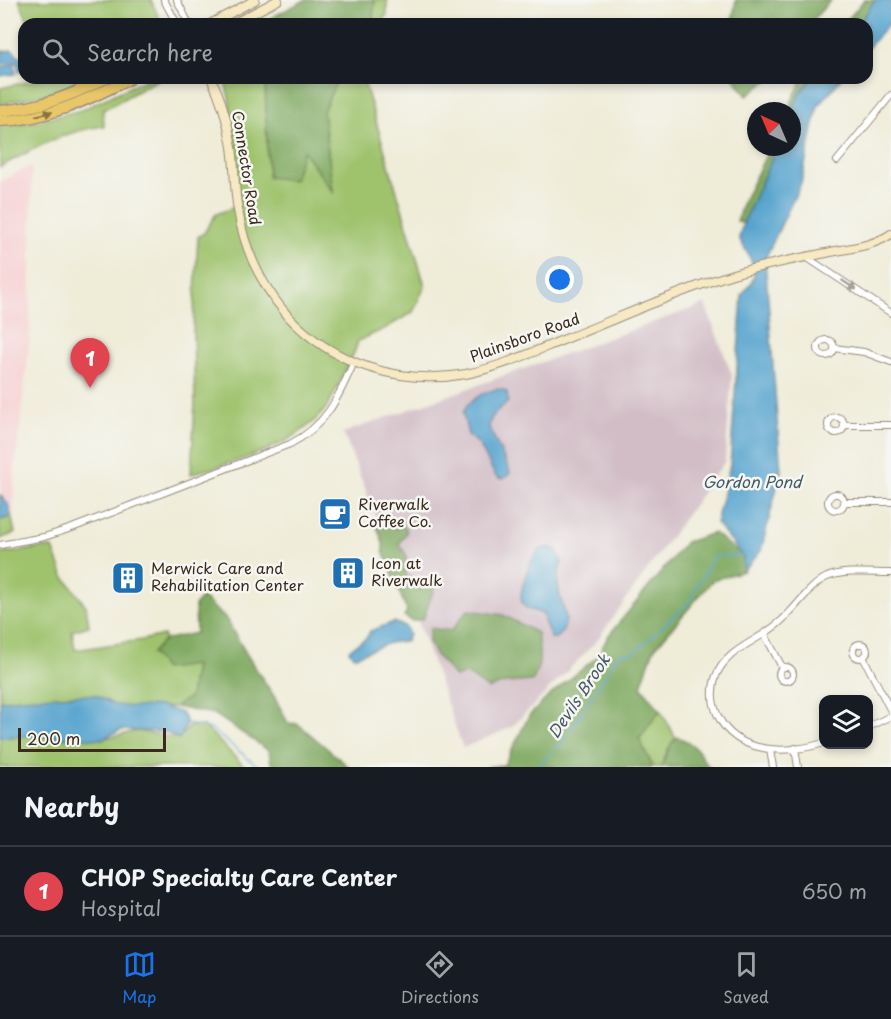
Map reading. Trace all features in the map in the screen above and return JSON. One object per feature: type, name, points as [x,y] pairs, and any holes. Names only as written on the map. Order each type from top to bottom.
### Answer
[{"type":"highway","points":[[0,111],[32,107],[59,100],[94,84]]},
{"type":"highway","points":[[0,121],[36,116],[71,107],[119,84]]},
{"type":"street","points":[[164,0],[174,18]]},
{"type":"street","points":[[177,0],[186,18]]},
{"type":"street","points":[[221,18],[255,0]]},
{"type":"street","points":[[244,18],[278,0]]},
{"type":"street","name":"Connector Road","points":[[214,84],[223,106],[232,147],[238,211],[243,235],[252,259],[273,296],[287,315],[331,351],[354,362]]},
{"type":"street","points":[[837,161],[891,95]]},
{"type":"street","name":"Plainsboro Road","points":[[354,362],[386,372],[414,376],[446,376],[475,372],[697,287],[751,270],[873,243],[891,234]]},
{"type":"street","points":[[806,257],[891,314]]},
{"type":"street","points":[[834,348],[867,352],[891,362]]},
{"type":"street","points":[[0,544],[44,537],[72,528],[290,444],[310,431],[328,413],[342,390],[354,362]]},
{"type":"street","points":[[844,426],[891,425]]},
{"type":"street","points":[[844,502],[891,502]]},
{"type":"street","points":[[819,744],[770,750],[741,742],[732,735],[719,718],[715,708],[713,686],[716,676],[725,660],[737,650],[765,634],[825,579],[843,573],[891,573]]},
{"type":"street","points":[[765,634],[782,667]]},
{"type":"street","points":[[863,657],[891,711]]},
{"type":"street","points":[[873,725],[891,716]]},
{"type":"street","points":[[795,748],[798,767]]},
{"type":"street","points":[[770,750],[773,767]]},
{"type":"shaded area","points":[[32,165],[30,337],[14,476],[13,533],[0,535],[0,182]]},
{"type":"shaded area","points":[[705,304],[732,375],[725,461],[595,643],[512,727],[463,748],[417,619],[343,433]]},
{"type":"green space","points":[[19,0],[151,0],[159,18],[26,18]]},
{"type":"green space","points":[[305,0],[375,0],[373,18],[271,18]]},
{"type":"green space","points":[[375,0],[387,0],[387,14],[385,18],[373,18]]},
{"type":"green space","points":[[736,0],[831,0],[814,18],[733,17]]},
{"type":"green space","points":[[864,0],[875,0],[863,18],[849,18]]},
{"type":"green space","points":[[18,84],[78,84],[65,90],[0,104],[0,88]]},
{"type":"green space","points":[[136,84],[150,84],[103,110],[104,126],[63,136],[0,167],[0,127],[34,122],[81,110]]},
{"type":"green space","points":[[226,84],[265,84],[268,176],[303,150],[333,190],[323,111],[335,84],[365,84],[425,286],[413,312],[358,341],[332,399],[310,425],[262,452],[191,474],[195,403],[193,331],[198,237],[204,233],[216,214],[238,206],[229,98]]},
{"type":"green space","points":[[265,84],[335,84],[323,111],[333,192],[303,151],[294,180],[268,177]]},
{"type":"green space","points":[[738,84],[763,84],[747,96]]},
{"type":"green space","points":[[800,84],[808,84],[796,102],[791,102]]},
{"type":"green space","points":[[766,156],[773,156],[743,224],[737,221],[742,204]]},
{"type":"green space","points":[[385,514],[392,518],[396,529],[401,525],[407,531],[399,544],[407,556],[403,568],[407,570],[405,575],[411,578],[409,582],[420,590],[431,575],[437,581],[423,619],[412,621],[404,616],[407,611],[383,551],[383,543],[376,524]]},
{"type":"green space","points":[[11,515],[15,533],[0,539],[0,520]]},
{"type":"green space","points":[[714,533],[743,556],[743,571],[713,580],[654,649],[641,686],[660,710],[639,739],[652,765],[649,767],[487,767],[504,765],[529,716],[549,696],[597,657],[609,635],[686,542]]},
{"type":"green space","points":[[53,548],[63,575],[86,606],[89,626],[72,631],[75,650],[164,635],[164,640],[152,653],[195,664],[190,697],[175,707],[115,705],[95,695],[0,701],[0,554]]},
{"type":"green space","points":[[202,597],[226,619],[288,723],[298,724],[349,767],[277,767],[271,763],[269,751],[214,714],[175,707],[190,697],[195,665],[164,669],[152,653],[164,640],[196,633],[195,605]]},
{"type":"green space","points":[[468,610],[503,615],[537,633],[539,663],[532,681],[505,683],[488,689],[467,674],[455,677],[435,654],[429,642],[430,628],[451,631]]},
{"type":"green space","points":[[660,710],[676,738],[668,749],[661,767],[649,767],[652,765],[639,739]]},
{"type":"green space","points":[[189,726],[204,726],[245,767],[0,767],[0,737],[102,739],[138,731],[179,739]]},
{"type":"green space","points":[[678,737],[695,747],[710,767],[661,767],[672,742]]},
{"type":"water","points":[[875,0],[891,0],[891,21],[873,42],[873,18],[863,18]]},
{"type":"water","points":[[14,51],[18,56],[18,65],[14,62],[0,64],[0,52]]},
{"type":"water","points":[[14,64],[16,74],[0,76],[0,67]]},
{"type":"water","name":"Gordon Pond","points":[[808,84],[837,84],[818,106],[801,183],[765,259],[781,471],[761,551],[743,571],[743,556],[716,523],[730,465],[742,296],[754,274],[750,258],[739,238],[773,156],[801,156],[801,102],[796,102]]},
{"type":"water","points":[[496,389],[507,392],[508,402],[493,416],[489,427],[509,469],[510,473],[504,479],[495,475],[479,444],[468,435],[463,413],[467,405],[480,395]]},
{"type":"water","points":[[0,495],[8,504],[11,515],[0,520]]},
{"type":"water","points":[[549,547],[557,551],[562,562],[558,583],[566,622],[562,633],[557,638],[551,638],[544,616],[524,606],[521,594],[532,560],[540,550]]},
{"type":"water","points":[[394,622],[406,627],[409,635],[406,641],[389,643],[356,656],[349,651],[364,640],[370,631]]},
{"type":"water","points":[[95,695],[115,705],[161,706],[182,713],[187,723],[179,739],[165,732],[121,730],[102,739],[0,737],[0,701]]},
{"type":"waterway","name":"Devils Brook","points":[[537,767],[564,741],[619,654],[635,652],[688,603],[714,556],[743,556]]},
{"type":"waterway","points":[[187,723],[211,729],[259,767]]},
{"type":"place","name":"CHOP Specialty Care Center","points":[[90,388]]},
{"type":"place","name":"Riverwalk Coffee Co.","points":[[335,514]]},
{"type":"place","name":"Icon at Riverwalk","points":[[348,573]]},
{"type":"place","name":"Merwick Care and Rehabilitation Center","points":[[128,578]]}]
